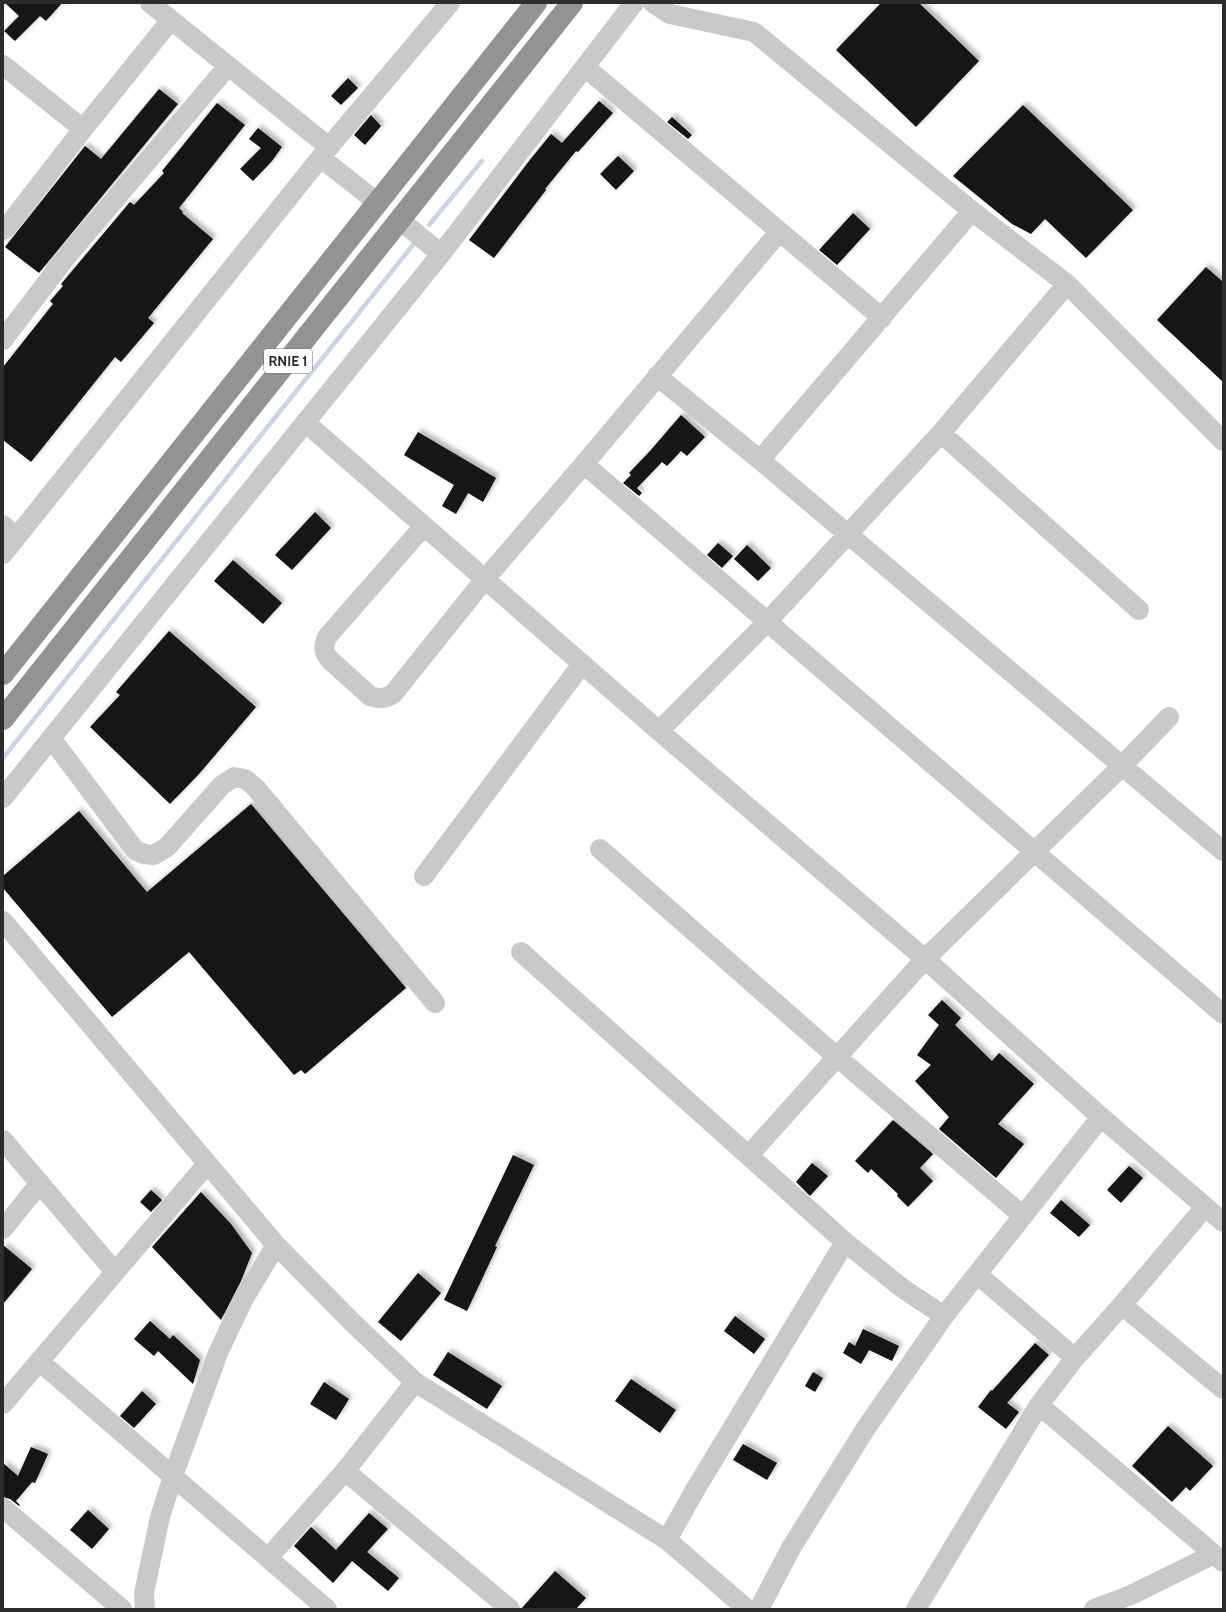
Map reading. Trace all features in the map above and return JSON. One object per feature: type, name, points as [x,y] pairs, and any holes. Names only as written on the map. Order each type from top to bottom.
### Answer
[{"type":"highway","name":"RNIE 1","points":[[3,674],[536,3]]},
{"type":"highway","name":"RNIE 1","points":[[3,720],[572,3]]},
{"type":"street","points":[[150,3],[228,66],[325,152],[378,203]]},
{"type":"street","points":[[3,554],[10,531],[450,3]]},
{"type":"street","points":[[3,798],[441,254],[634,3]]},
{"type":"street","points":[[652,3],[670,14],[754,32],[972,211],[1067,284],[1223,441]]},
{"type":"street","points":[[3,230],[7,227],[83,129],[171,20]]},
{"type":"street","points":[[3,65],[83,129]]},
{"type":"street","points":[[3,340],[67,256],[228,66]]},
{"type":"street","points":[[585,68],[882,318]]},
{"type":"street","points":[[760,460],[972,211]]},
{"type":"street","points":[[400,220],[441,254]]},
{"type":"street","points":[[424,526],[326,637],[323,646],[325,654],[330,660],[370,696],[378,699],[386,698],[393,694],[485,579],[779,232]]},
{"type":"street","points":[[659,731],[767,622],[941,432],[1067,284]]},
{"type":"street","points":[[657,376],[760,460],[1223,851]]},
{"type":"street","points":[[306,422],[659,731],[925,959],[1101,1117],[1223,1222]]},
{"type":"street","points":[[941,432],[1139,610]]},
{"type":"street","points":[[584,464],[1223,1014]]},
{"type":"street","points":[[424,876],[582,664]]},
{"type":"street","points":[[749,1155],[925,959],[1122,766],[1169,716]]},
{"type":"street","points":[[51,738],[135,850],[144,854],[154,855],[167,847],[222,785],[234,777],[245,779],[255,787],[436,1003]]},
{"type":"street","points":[[600,849],[837,1057],[1024,1216]]},
{"type":"street","points":[[3,921],[276,1245],[353,1323],[415,1382],[667,1540],[747,1609]]},
{"type":"street","points":[[522,952],[845,1242],[902,1288],[944,1316]]},
{"type":"street","points":[[759,1609],[791,1548],[866,1428],[944,1316],[1101,1117]]},
{"type":"street","points":[[3,1140],[115,1272]]},
{"type":"street","points":[[3,1404],[207,1164]]},
{"type":"street","points":[[3,1229],[40,1183]]},
{"type":"street","points":[[916,1609],[1039,1405],[1075,1358],[1205,1208]]},
{"type":"street","points":[[667,1540],[699,1484],[845,1242]]},
{"type":"street","points":[[145,1609],[144,1593],[160,1517],[173,1476],[218,1353],[243,1300],[276,1245]]},
{"type":"street","points":[[977,1274],[1075,1358]]},
{"type":"street","points":[[1122,1305],[1223,1389]]},
{"type":"street","points":[[39,1361],[327,1609]]},
{"type":"street","points":[[268,1558],[345,1471],[415,1382]]},
{"type":"street","points":[[1039,1405],[1218,1558],[1094,1609]]},
{"type":"street","points":[[345,1471],[510,1609]]},
{"type":"street","points":[[3,1508],[122,1609]]},
{"type":"building","points":[[5,3],[62,3],[46,21],[40,16],[15,41],[4,31],[19,16]]},
{"type":"building","points":[[881,3],[919,3],[979,61],[916,127],[836,50]]},
{"type":"building","points":[[348,78],[358,88],[341,105],[331,96]]},
{"type":"building","points":[[159,89],[178,104],[39,273],[5,247],[85,146],[101,159]]},
{"type":"building","points":[[599,101],[613,113],[578,152],[576,151],[545,189],[546,190],[494,258],[469,240],[551,134],[562,143]]},
{"type":"building","points":[[217,103],[245,125],[179,208],[183,212],[182,213],[213,239],[148,318],[154,323],[121,362],[115,357],[31,462],[3,440],[3,367],[53,304],[50,301],[63,286],[61,284],[130,202],[134,205],[164,173],[162,171]]},
{"type":"building","points":[[1023,105],[1133,210],[1086,258],[1045,219],[1031,234],[1012,224],[953,176]]},
{"type":"building","points":[[371,115],[381,126],[365,145],[354,135]]},
{"type":"building","points":[[672,117],[692,135],[688,139],[667,122]]},
{"type":"building","points":[[258,128],[282,147],[272,161],[253,181],[240,169],[261,148],[249,139]]},
{"type":"building","points":[[618,156],[634,171],[616,190],[600,174]]},
{"type":"building","points":[[853,213],[870,229],[837,265],[819,250]]},
{"type":"building","points":[[1206,267],[1223,282],[1223,382],[1157,320]]},
{"type":"building","points":[[681,415],[705,437],[687,456],[681,451],[667,466],[662,462],[637,488],[642,493],[639,496],[623,483],[631,475],[629,473]]},
{"type":"building","points":[[418,432],[496,478],[483,502],[468,493],[456,514],[442,506],[454,485],[404,455]]},
{"type":"building","points":[[315,512],[331,528],[292,570],[275,555]]},
{"type":"building","points":[[718,543],[733,556],[722,568],[707,555]]},
{"type":"building","points":[[747,545],[771,568],[758,581],[734,559]]},
{"type":"building","points":[[233,560],[282,603],[263,624],[214,581]]},
{"type":"building","points":[[169,631],[256,707],[199,774],[170,804],[90,727],[120,695],[116,692]]},
{"type":"building","points":[[251,804],[406,988],[305,1074],[301,1070],[294,1075],[189,952],[112,1017],[3,888],[3,876],[79,811],[147,892]]},
{"type":"building","points":[[942,1000],[961,1018],[955,1025],[992,1061],[999,1053],[1034,1084],[998,1124],[1024,1144],[996,1178],[939,1129],[949,1117],[915,1081],[931,1065],[917,1055],[939,1025],[928,1015]]},
{"type":"building","points":[[893,1120],[933,1154],[920,1168],[933,1181],[908,1207],[897,1196],[898,1194],[871,1169],[868,1173],[855,1161]]},
{"type":"building","points":[[513,1155],[534,1165],[495,1246],[497,1247],[467,1311],[444,1300]]},
{"type":"building","points":[[812,1163],[828,1176],[810,1196],[796,1182]]},
{"type":"building","points":[[1129,1166],[1143,1178],[1121,1203],[1107,1190]]},
{"type":"building","points":[[151,1190],[162,1200],[151,1212],[140,1202]]},
{"type":"building","points":[[201,1192],[231,1224],[252,1253],[241,1281],[221,1320],[152,1247]]},
{"type":"building","points":[[1061,1200],[1090,1225],[1079,1237],[1050,1213]]},
{"type":"building","points":[[3,1245],[32,1269],[3,1304]]},
{"type":"building","points":[[418,1273],[441,1293],[401,1341],[378,1322]]},
{"type":"building","points":[[735,1316],[765,1339],[754,1354],[724,1331]]},
{"type":"building","points":[[150,1321],[170,1339],[173,1335],[200,1360],[193,1384],[158,1351],[154,1356],[134,1339]]},
{"type":"building","points":[[863,1329],[899,1346],[892,1361],[869,1350],[861,1364],[843,1353],[849,1342],[855,1346]]},
{"type":"building","points":[[1035,1343],[1049,1355],[1007,1403],[1019,1412],[1006,1429],[978,1407],[991,1390],[992,1391]]},
{"type":"building","points":[[448,1352],[502,1386],[487,1409],[433,1375]]},
{"type":"building","points":[[813,1372],[823,1378],[815,1392],[805,1386]]},
{"type":"building","points":[[631,1379],[676,1410],[660,1433],[615,1401]]},
{"type":"building","points":[[324,1382],[349,1399],[336,1420],[310,1404]]},
{"type":"building","points":[[142,1391],[156,1404],[134,1428],[120,1416]]},
{"type":"building","points":[[1168,1426],[1213,1466],[1190,1491],[1186,1487],[1172,1502],[1132,1466]]},
{"type":"building","points":[[743,1444],[777,1463],[767,1480],[733,1460]]},
{"type":"building","points":[[31,1447],[48,1454],[35,1483],[32,1482],[16,1501],[20,1505],[19,1506],[10,1499],[3,1497],[3,1463],[18,1476]]},
{"type":"building","points":[[88,1510],[109,1529],[92,1549],[70,1530]]},
{"type":"building","points":[[369,1513],[388,1529],[367,1552],[399,1578],[388,1591],[352,1561],[333,1583],[294,1546],[311,1527],[336,1550]]},
{"type":"building","points":[[555,1571],[586,1598],[576,1609],[521,1609]]},
{"type":"waterway","points":[[429,225],[482,161]]},
{"type":"waterway","points":[[3,758],[413,245]]}]
